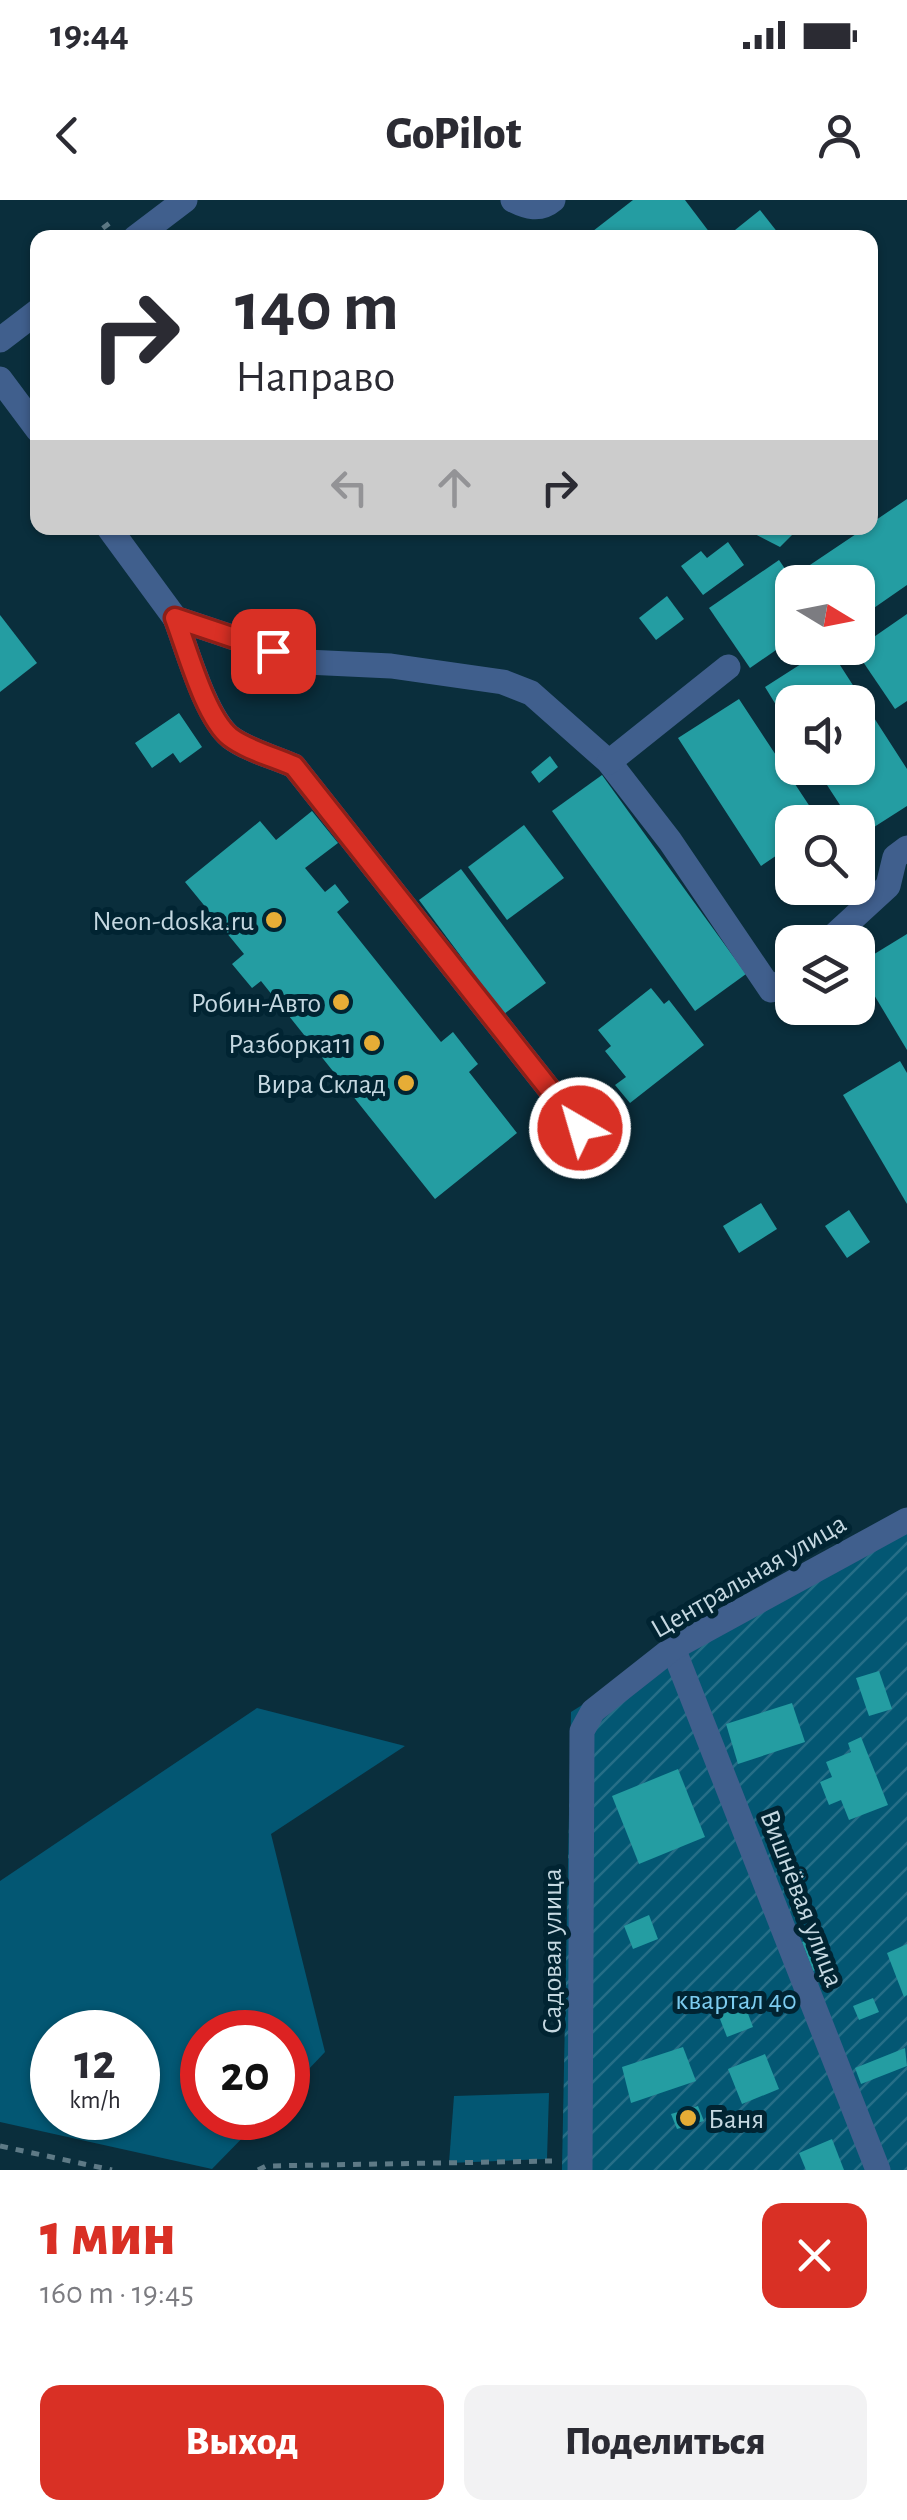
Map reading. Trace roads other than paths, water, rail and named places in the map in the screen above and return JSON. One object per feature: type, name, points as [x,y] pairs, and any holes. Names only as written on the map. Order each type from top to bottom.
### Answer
[{"type":"street","points":[[146,230],[185,200]]},
{"type":"street","points":[[513,200],[526,207],[553,200]]},
{"type":"street","points":[[0,340],[30,317]]},
{"type":"street","points":[[0,379],[30,419]]},
{"type":"street","points":[[114,535],[175,618],[201,688],[226,733],[294,766],[580,1128]]},
{"type":"street","points":[[175,618],[306,662],[391,666],[503,682],[531,693],[610,762],[670,841],[771,990],[775,987]]},
{"type":"street","points":[[610,762],[728,667]]},
{"type":"street","points":[[846,925],[888,886],[894,857],[907,848]]},
{"type":"street","name":"Центральная улица","points":[[582,1732],[593,1711],[673,1648],[907,1520]]},
{"type":"street","name":"Вишнёвая улица","points":[[673,1648],[878,2170]]},
{"type":"street","name":"Садовая улица","points":[[580,2165],[582,1732]]},
{"type":"place","name":"Neon-doska.ru","points":[[274,920]]},
{"type":"place","name":"Робин-Авто","points":[[341,1002]]},
{"type":"place","name":"Разборка11","points":[[372,1043]]},
{"type":"place","name":"Вира Склад","points":[[406,1083]]},
{"type":"place","name":"Баня","points":[[688,2118]]},
{"type":"park label","name":"квартал 40","points":[[736,1999]]}]
